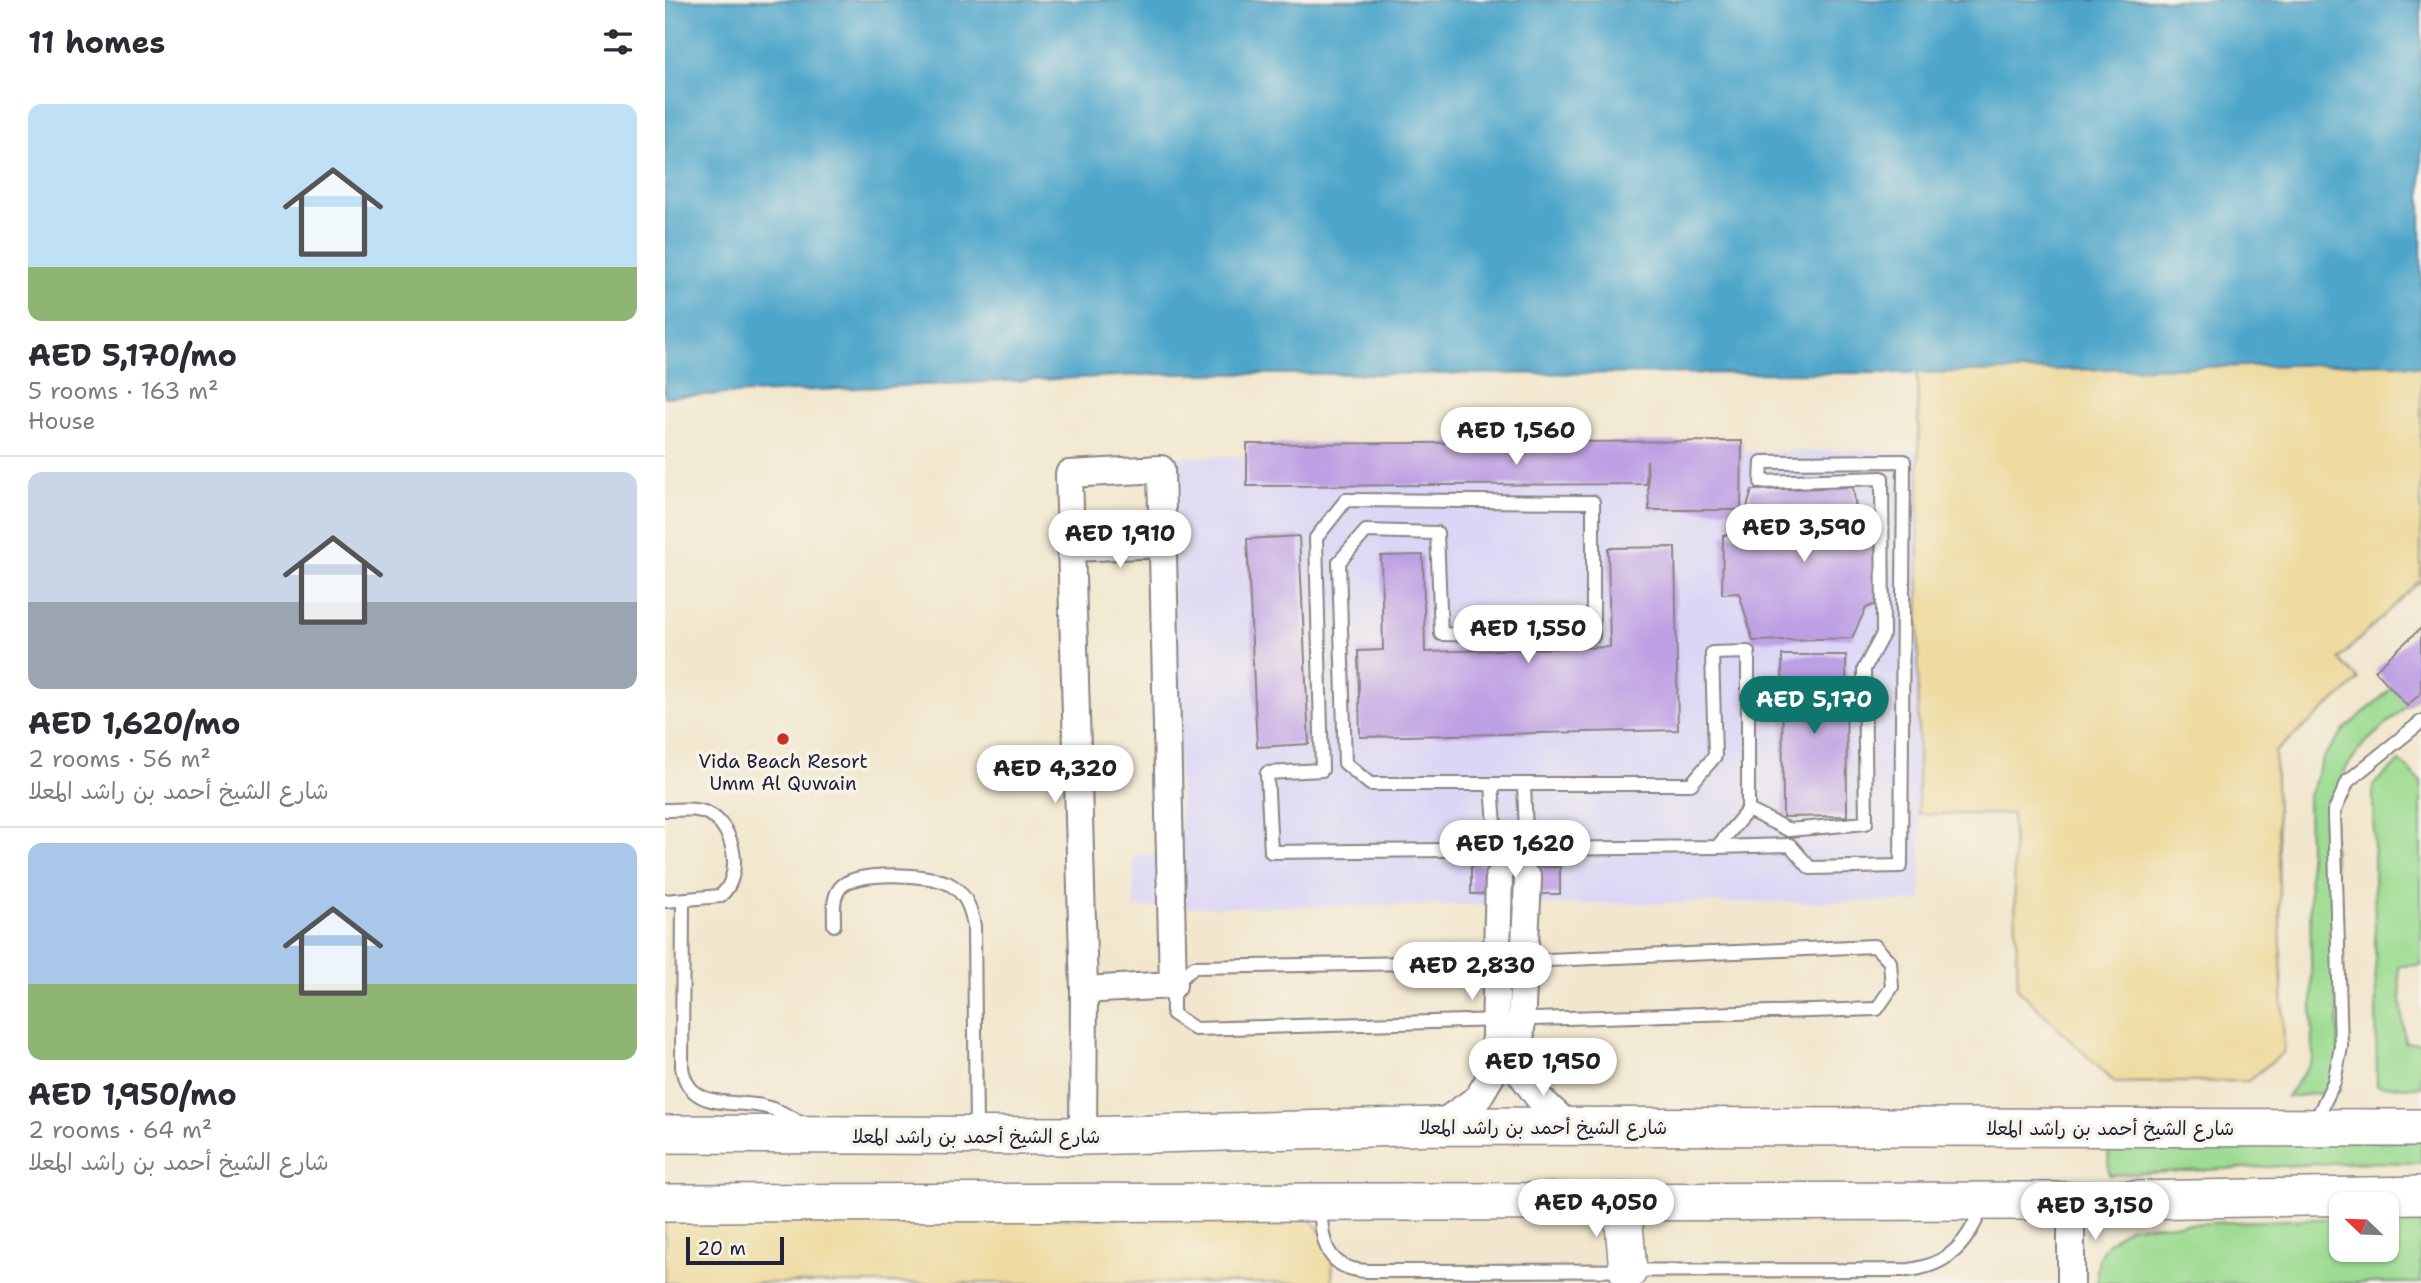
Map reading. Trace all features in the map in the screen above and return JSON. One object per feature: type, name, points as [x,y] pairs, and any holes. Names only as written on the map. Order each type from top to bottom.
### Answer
[{"type":"main road","name":"شارع الشيخ أحمد بن راشد المعلا","points":[[665,1134],[818,1137],[1083,1136],[1438,1126],[2421,1128]]},
{"type":"main road","points":[[665,1203],[2071,1201],[2421,1195]]},
{"type":"main road","points":[[1622,1201],[1628,1270]]},
{"type":"street","points":[[1083,1136],[1084,990],[1069,474],[1161,469],[1173,985],[1084,990]]},
{"type":"street","points":[[1072,548],[1164,544]]},
{"type":"street","points":[[1499,877],[1497,960],[1519,1071],[1538,1097],[1570,1127]]},
{"type":"street","points":[[1438,1126],[1478,1098],[1494,1070],[1524,961],[1528,879]]},
{"type":"street","points":[[2071,1201],[2071,1283]]},
{"type":"lane","points":[[1717,847],[1748,810],[1748,652],[1712,653],[1715,756],[1691,785],[1370,785],[1345,763],[1339,562],[1366,531],[1437,533],[1441,634],[1593,637],[1593,502],[1346,500],[1315,538],[1322,770],[1267,773],[1271,852],[1717,847],[1790,845],[1810,868],[1901,866],[1904,461],[1762,462],[1761,482],[1882,478],[1883,635],[1864,670],[1866,823],[1789,830],[1748,810]]},
{"type":"lane","points":[[2311,1128],[2328,1098],[2341,1047],[2334,812],[2348,781],[2421,722]]},
{"type":"lane","points":[[1492,785],[1499,877]]},
{"type":"lane","points":[[1524,785],[1528,879]]},
{"type":"lane","points":[[665,810],[701,810],[719,820],[729,836],[733,877],[727,891],[713,898],[665,901]]},
{"type":"lane","points":[[834,925],[834,898],[838,890],[852,878],[932,878],[950,884],[964,898],[974,926],[977,1136]]},
{"type":"lane","points":[[683,900],[682,1067],[688,1087],[706,1100],[777,1110],[818,1137]]},
{"type":"lane","points":[[1875,947],[1890,962],[1892,987],[1877,1009],[1508,1023],[1195,1030],[1173,1014],[1173,985],[1194,967],[1497,960],[1875,947]]},
{"type":"lane","points":[[1320,1202],[1322,1239],[1327,1251],[1335,1260],[1356,1271],[1927,1267],[1944,1261],[1958,1250],[1969,1236],[1984,1201]]},
{"type":"shaded area","points":[[1919,450],[1921,901],[1134,908],[1134,855],[1181,853],[1170,457]]},
{"type":"green space","points":[[2392,688],[2421,693],[2363,745],[2346,768],[2332,803],[2340,1091],[2287,1097],[2313,1059],[2308,799],[2324,756],[2346,728]]},
{"type":"green space","points":[[2400,761],[2421,782],[2421,965],[2398,966],[2405,1043],[2421,1043],[2421,1087],[2377,1086],[2373,785]]},
{"type":"green space","points":[[2108,1141],[2421,1141],[2421,1163],[2358,1162],[2109,1175]]},
{"type":"green space","points":[[2421,1215],[2421,1283],[2097,1283],[2098,1262],[2103,1248],[2131,1226],[2329,1218],[2329,1262],[2399,1262],[2399,1216]]},
{"type":"sand","points":[[2386,363],[2421,367],[2421,584],[2418,582],[2339,659],[2359,680],[2275,752],[2284,1052],[2248,1081],[2115,1083],[2018,989],[2012,814],[1918,814],[1917,373]]},
{"type":"sand","points":[[1308,1216],[1333,1246],[1332,1283],[665,1283],[665,1221]]},
{"type":"water","points":[[665,0],[2421,0],[2421,367],[2386,363],[1902,373],[1164,374],[665,397]]},
{"type":"building","points":[[1742,441],[1741,510],[1649,510],[1647,460],[1646,484],[1247,486],[1247,444]]},
{"type":"building","points":[[1853,487],[1858,523],[1881,523],[1881,602],[1866,608],[1852,638],[1753,641],[1739,593],[1722,594],[1723,535],[1739,535],[1752,490]]},
{"type":"building","points":[[1299,536],[1309,744],[1257,747],[1247,539]]},
{"type":"building","points":[[1675,547],[1678,730],[1360,737],[1358,651],[1383,650],[1381,556],[1423,555],[1425,652],[1610,647],[1608,548]]},
{"type":"building","points":[[2421,628],[2421,693],[2407,706],[2375,670]]},
{"type":"building","points":[[1782,655],[1846,655],[1847,816],[1783,817]]},
{"type":"building","points":[[1471,866],[1560,867],[1560,894],[1471,894]]},
{"type":"place","name":"Vida Beach Resort Umm Al Quwain","points":[[783,739]]}]
